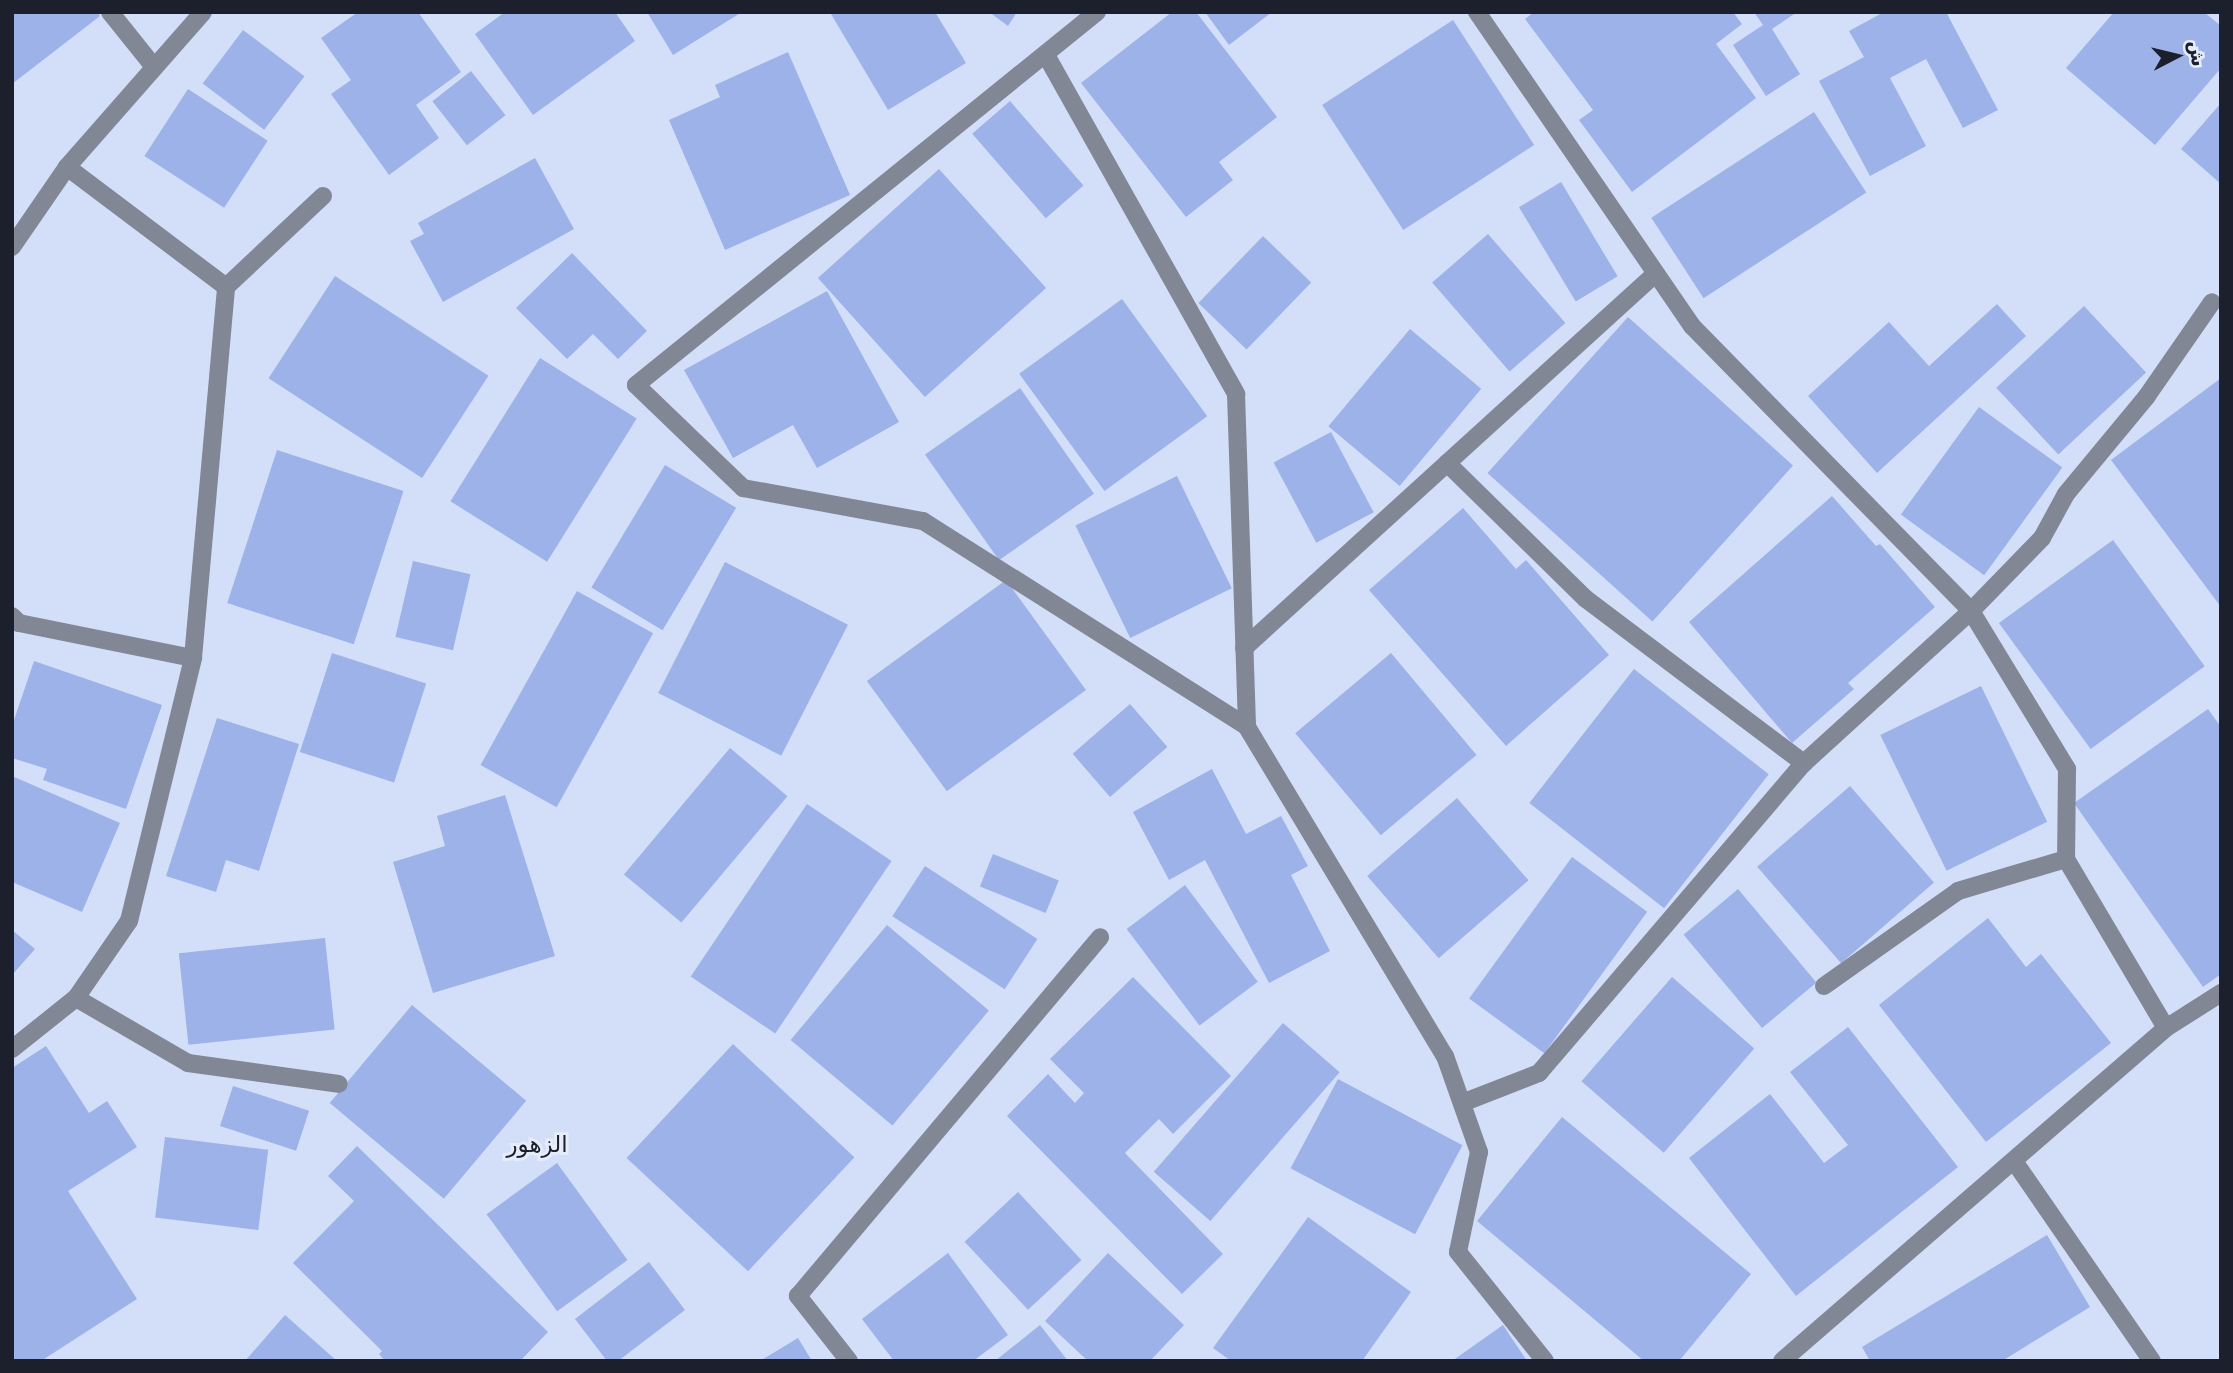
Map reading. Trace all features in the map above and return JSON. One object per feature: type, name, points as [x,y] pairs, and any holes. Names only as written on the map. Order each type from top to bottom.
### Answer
[{"type":"street","points":[[110,12],[154,67]]},
{"type":"street","points":[[12,247],[67,167],[203,12]]},
{"type":"street","points":[[1097,12],[636,385],[743,488],[923,521],[1247,727],[1445,1056],[1479,1152],[1458,1252],[1545,1361]]},
{"type":"street","points":[[1477,12],[1692,326],[1972,611],[2067,769],[2066,859],[2166,1028]]},
{"type":"street","points":[[1046,55],[1236,394],[1247,727]]},
{"type":"street","points":[[67,167],[226,287]]},
{"type":"street","points":[[12,1049],[76,998],[129,921],[193,658],[226,287],[323,196]]},
{"type":"street","points":[[1244,649],[1655,274]]},
{"type":"street","points":[[1462,1103],[1539,1073],[1804,763],[1972,611],[2042,538],[2066,494],[2147,396],[2212,302]]},
{"type":"street","points":[[1447,463],[1586,599],[1804,763]]},
{"type":"street","points":[[12,616],[19,623],[193,658]]},
{"type":"street","points":[[1824,986],[1958,891],[2066,859]]},
{"type":"street","points":[[849,1361],[798,1296],[1100,937]]},
{"type":"street","points":[[1782,1361],[2166,1028],[2221,993]]},
{"type":"street","points":[[76,998],[188,1063],[339,1084]]},
{"type":"street","points":[[2014,1161],[2152,1361]]},
{"type":"building","points":[[12,12],[97,12],[100,16],[12,84]]},
{"type":"building","points":[[358,12],[418,12],[461,72],[416,105],[439,138],[389,175],[331,94],[351,80],[321,38]]},
{"type":"building","points":[[505,12],[615,12],[635,41],[533,115],[475,34]]},
{"type":"building","points":[[647,12],[742,12],[673,55]]},
{"type":"building","points":[[935,12],[966,63],[888,110],[831,14]]},
{"type":"building","points":[[989,12],[1017,12],[1008,26]]},
{"type":"building","points":[[1172,12],[1196,12],[1277,117],[1219,162],[1233,180],[1186,217],[1081,83]]},
{"type":"building","points":[[1205,12],[1272,12],[1229,45]]},
{"type":"building","points":[[1534,12],[1733,12],[1742,24],[1716,44],[1756,98],[1632,192],[1579,120],[1593,110],[1525,19]]},
{"type":"building","points":[[1754,12],[1797,12],[1772,29],[1800,74],[1766,96],[1733,45],[1763,25]]},
{"type":"building","points":[[1884,12],[1946,12],[1998,110],[1963,128],[1926,59],[1890,78],[1926,146],[1870,176],[1819,81],[1864,57],[1849,31]]},
{"type":"building","points":[[2114,12],[2204,12],[2221,26],[2221,68],[2155,145],[2066,68]]},
{"type":"building","points":[[1453,20],[1534,145],[1403,230],[1322,105]]},
{"type":"building","points":[[243,30],[304,76],[264,130],[203,84]]},
{"type":"building","points":[[788,52],[850,195],[725,250],[669,120],[720,97],[715,85]]},
{"type":"building","points":[[471,71],[505,115],[467,145],[432,101]]},
{"type":"building","points":[[188,89],[268,141],[224,208],[144,156]]},
{"type":"building","points":[[1010,101],[1083,186],[1046,218],[972,134]]},
{"type":"building","points":[[2221,103],[2221,184],[2181,149]]},
{"type":"building","points":[[1814,112],[1866,193],[1704,298],[1651,218]]},
{"type":"building","points":[[535,158],[574,229],[443,302],[410,241],[424,234],[418,223]]},
{"type":"building","points":[[939,169],[1046,288],[925,397],[818,278]]},
{"type":"building","points":[[1561,182],[1618,276],[1576,302],[1519,207]]},
{"type":"building","points":[[1488,234],[1565,323],[1510,372],[1432,283]]},
{"type":"building","points":[[1263,236],[1311,283],[1247,349],[1198,303]]},
{"type":"building","points":[[572,253],[647,331],[618,359],[593,334],[567,359],[516,308]]},
{"type":"building","points":[[335,276],[488,376],[422,478],[269,378]]},
{"type":"building","points":[[827,291],[899,422],[817,468],[793,425],[733,458],[684,370]]},
{"type":"building","points":[[1122,299],[1207,416],[1104,491],[1019,374]]},
{"type":"building","points":[[1997,304],[2026,336],[1877,473],[1808,396],[1889,322],[1929,366]]},
{"type":"building","points":[[2084,306],[2146,373],[2058,454],[1996,388]]},
{"type":"building","points":[[1628,317],[1793,466],[1652,622],[1487,473]]},
{"type":"building","points":[[1410,329],[1481,389],[1400,486],[1328,426]]},
{"type":"building","points":[[540,358],[637,418],[547,562],[450,501]]},
{"type":"building","points":[[2221,378],[2221,607],[2111,460]]},
{"type":"building","points":[[1020,388],[1094,494],[999,560],[925,455]]},
{"type":"building","points":[[1979,407],[2062,468],[1984,575],[1901,515]]},
{"type":"building","points":[[1331,432],[1374,512],[1316,543],[1274,463]]},
{"type":"building","points":[[277,450],[403,491],[354,644],[227,603]]},
{"type":"building","points":[[665,465],[736,508],[662,630],[591,588]]},
{"type":"building","points":[[1177,476],[1232,588],[1130,638],[1075,526]]},
{"type":"building","points":[[1832,496],[1876,546],[1880,544],[1935,607],[1848,683],[1854,689],[1792,743],[1689,622]]},
{"type":"building","points":[[1463,508],[1516,569],[1526,560],[1609,655],[1506,746],[1369,590]]},
{"type":"building","points":[[2113,540],[2205,666],[2091,749],[1999,623]]},
{"type":"building","points":[[413,561],[470,574],[453,650],[395,637]]},
{"type":"building","points":[[725,562],[848,625],[781,756],[658,693]]},
{"type":"building","points":[[1006,580],[1086,690],[947,791],[867,681]]},
{"type":"building","points":[[577,591],[653,633],[557,807],[481,765]]},
{"type":"building","points":[[332,653],[426,684],[394,783],[300,752]]},
{"type":"building","points":[[1391,653],[1476,755],[1381,835],[1295,733]]},
{"type":"building","points":[[34,661],[162,705],[126,809],[43,780],[47,769],[12,758],[12,726]]},
{"type":"building","points":[[1634,669],[1769,774],[1664,908],[1529,803]]},
{"type":"building","points":[[1981,686],[2047,822],[1947,871],[1880,735]]},
{"type":"building","points":[[1130,704],[1167,747],[1110,797],[1073,754]]},
{"type":"building","points":[[2208,709],[2221,727],[2221,974],[2203,987],[2074,803]]},
{"type":"building","points":[[217,718],[299,744],[259,871],[226,860],[216,892],[166,876]]},
{"type":"building","points":[[730,748],[787,796],[681,923],[624,874]]},
{"type":"building","points":[[1212,769],[1246,834],[1281,816],[1308,866],[1291,875],[1330,951],[1269,983],[1205,860],[1169,880],[1133,812]]},
{"type":"building","points":[[12,776],[120,823],[82,912],[12,882]]},
{"type":"building","points":[[1850,786],[1934,883],[1841,963],[1757,867]]},
{"type":"building","points":[[505,795],[555,956],[433,993],[393,862],[445,846],[437,816]]},
{"type":"building","points":[[1457,798],[1529,880],[1439,958],[1367,876]]},
{"type":"building","points":[[807,804],[892,861],[775,1033],[691,976]]},
{"type":"building","points":[[993,854],[1059,881],[1046,913],[980,886]]},
{"type":"building","points":[[1572,857],[1647,912],[1544,1053],[1469,999]]},
{"type":"building","points":[[925,866],[1037,939],[1005,989],[892,916]]},
{"type":"building","points":[[1185,885],[1258,982],[1200,1026],[1127,929]]},
{"type":"building","points":[[1738,889],[1816,982],[1762,1028],[1684,935]]},
{"type":"building","points":[[1988,918],[2026,967],[2041,954],[2111,1043],[1986,1142],[1879,1005]]},
{"type":"building","points":[[887,925],[989,1010],[892,1125],[791,1040]]},
{"type":"building","points":[[12,930],[35,949],[12,975]]},
{"type":"building","points":[[325,938],[335,1029],[188,1045],[179,953]]},
{"type":"building","points":[[1133,977],[1231,1076],[1173,1134],[1159,1119],[1125,1153],[1223,1254],[1182,1294],[1007,1116],[1048,1074],[1075,1103],[1084,1093],[1050,1059]]},
{"type":"building","points":[[1672,977],[1754,1049],[1664,1153],[1581,1081]]},
{"type":"building","points":[[412,1005],[526,1101],[444,1199],[330,1103]]},
{"type":"building","points":[[1283,1023],[1340,1072],[1210,1221],[1154,1172]]},
{"type":"building","points":[[1848,1027],[1958,1167],[1796,1296],[1689,1158],[1770,1094],[1824,1163],[1848,1145],[1790,1072]]},
{"type":"building","points":[[733,1044],[854,1157],[748,1271],[627,1158]]},
{"type":"building","points":[[46,1046],[89,1113],[107,1101],[137,1147],[68,1191],[137,1299],[41,1361],[12,1361],[12,1068]]},
{"type":"building","points":[[1338,1079],[1462,1145],[1415,1234],[1291,1168]]},
{"type":"building","points":[[233,1086],[309,1111],[296,1151],[220,1126]]},
{"type":"building","points":[[1562,1117],[1751,1274],[1679,1361],[1644,1361],[1477,1221]]},
{"type":"building","points":[[165,1137],[268,1150],[258,1230],[155,1217]]},
{"type":"building","points":[[357,1146],[548,1332],[520,1361],[385,1361],[379,1354],[382,1351],[293,1263],[354,1201],[328,1176]]},
{"type":"building","points":[[557,1163],[628,1260],[557,1311],[487,1214]]},
{"type":"building","points":[[1018,1192],[1081,1260],[1028,1310],[965,1242]]},
{"type":"building","points":[[1308,1217],[1411,1292],[1362,1361],[1231,1361],[1213,1348]]},
{"type":"building","points":[[2047,1235],[2090,1307],[2002,1361],[1870,1361],[1862,1347]]},
{"type":"building","points":[[948,1253],[1008,1335],[973,1361],[894,1361],[862,1319]]},
{"type":"building","points":[[1108,1253],[1184,1325],[1150,1361],[1088,1361],[1045,1321]]},
{"type":"building","points":[[649,1262],[685,1310],[618,1361],[607,1361],[575,1319]]},
{"type":"building","points":[[285,1315],[337,1361],[245,1361]]},
{"type":"building","points":[[1040,1325],[1068,1361],[995,1361]]},
{"type":"building","points":[[1503,1325],[1527,1361],[1452,1361]]},
{"type":"building","points":[[798,1338],[812,1361],[760,1361]]},
{"type":"district","name":"الزهور","points":[[537,1144]]}]
